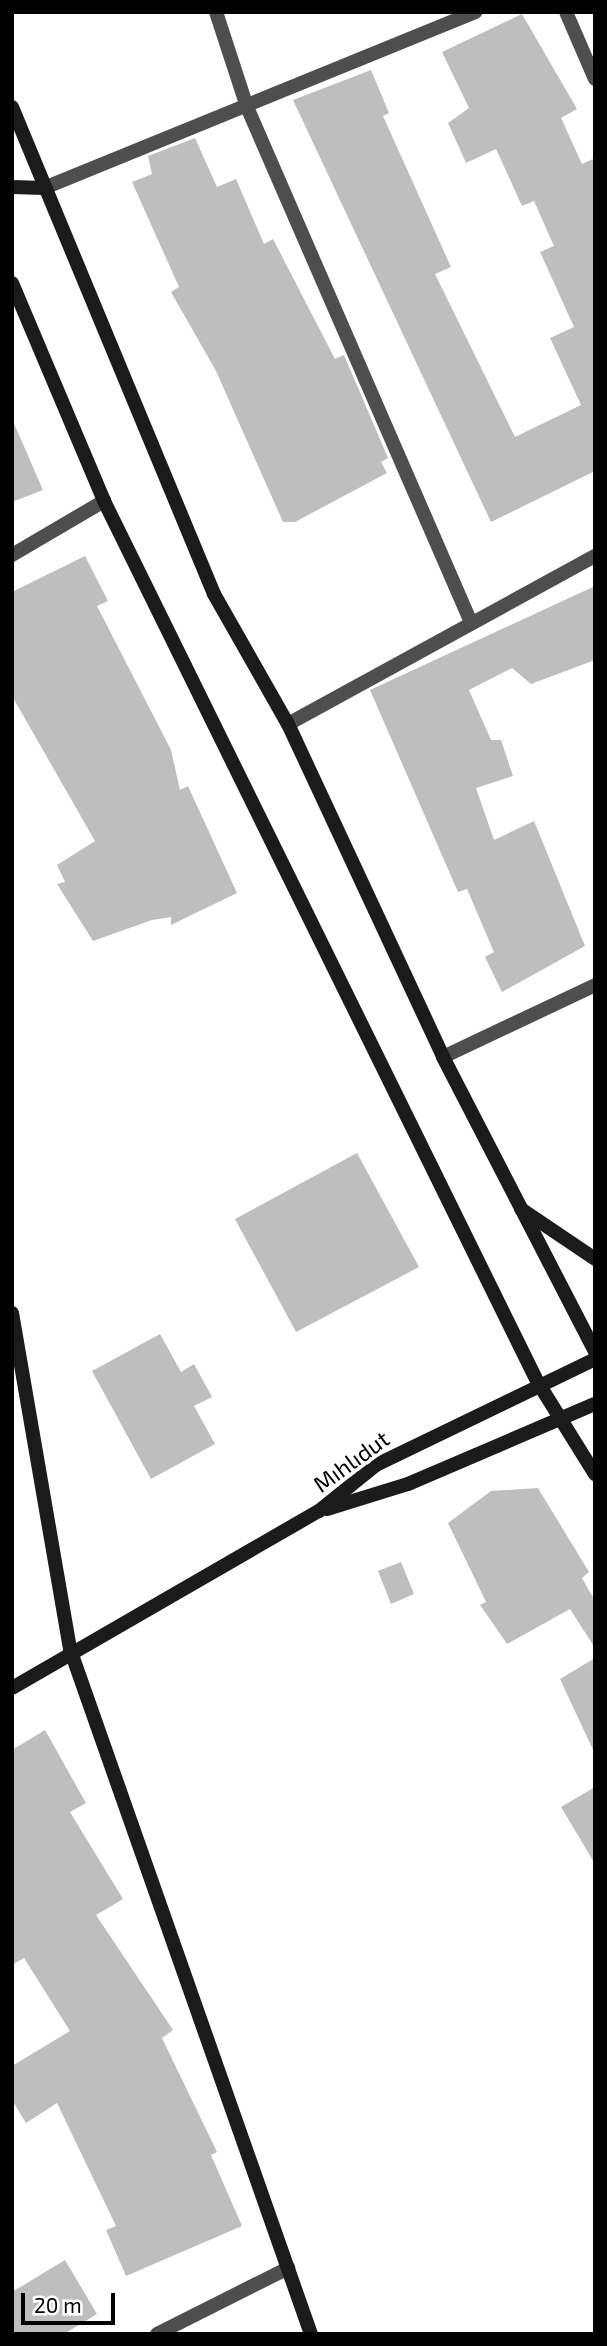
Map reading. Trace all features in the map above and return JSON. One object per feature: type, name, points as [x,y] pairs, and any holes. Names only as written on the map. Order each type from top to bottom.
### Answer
[{"type":"main road","points":[[12,107],[214,594],[288,724],[443,1057],[515,1203],[595,1352]]},
{"type":"main road","points":[[12,187],[44,188]]},
{"type":"main road","points":[[12,283],[104,501],[537,1381],[562,1415],[595,1474]]},
{"type":"main road","points":[[515,1203],[595,1259]]},
{"type":"main road","points":[[13,1318],[70,1649],[311,2334]]},
{"type":"main road","name":"Mıhlıdut","points":[[319,1511],[376,1465],[537,1381],[595,1359]]},
{"type":"main road","name":"Mıhlıdut","points":[[319,1511],[408,1484],[562,1415],[595,1404]]},
{"type":"main road","points":[[12,1688],[70,1649],[319,1511]]},
{"type":"street","points":[[216,12],[247,107],[470,620]]},
{"type":"street","points":[[44,188],[475,12]]},
{"type":"street","points":[[566,12],[595,79]]},
{"type":"street","points":[[12,555],[104,501]]},
{"type":"street","points":[[288,724],[470,620],[595,556]]},
{"type":"street","points":[[443,1057],[595,985]]},
{"type":"street","points":[[157,2334],[288,2268]]},
{"type":"building","points":[[522,14],[577,109],[561,118],[582,164],[595,158],[595,471],[491,522],[293,100],[371,70],[389,113],[383,116],[451,267],[435,274],[515,437],[581,405],[550,338],[574,327],[540,252],[554,246],[534,201],[522,206],[496,149],[466,163],[448,123],[469,108],[442,52]]},
{"type":"building","points":[[195,138],[217,187],[236,179],[264,244],[273,239],[335,359],[344,355],[388,458],[381,462],[387,473],[295,522],[283,522],[216,371],[171,292],[179,287],[132,182],[152,174],[148,156]]},
{"type":"building","points":[[12,419],[43,490],[12,502]]},
{"type":"building","points":[[85,556],[108,601],[97,606],[171,750],[180,790],[188,786],[237,893],[171,925],[171,917],[152,920],[93,941],[57,884],[65,882],[57,865],[95,841],[12,696],[12,592]]},
{"type":"building","points":[[595,586],[595,660],[531,684],[512,668],[469,690],[491,740],[501,740],[513,776],[476,788],[494,840],[534,821],[585,946],[502,992],[485,957],[494,952],[467,889],[458,892],[370,690]]},
{"type":"building","points":[[357,1153],[419,1267],[296,1332],[235,1219]]},
{"type":"building","points":[[160,1334],[181,1372],[194,1364],[212,1397],[194,1406],[215,1444],[151,1479],[92,1371]]},
{"type":"building","points":[[538,1488],[589,1572],[582,1578],[595,1601],[595,1648],[570,1609],[507,1644],[480,1605],[486,1602],[448,1523],[491,1491]]},
{"type":"building","points":[[401,1562],[414,1594],[391,1604],[378,1571]]},
{"type":"building","points":[[595,1658],[595,1754],[560,1679]]},
{"type":"building","points":[[45,1730],[86,1803],[70,1812],[123,1899],[96,1915],[173,2030],[162,2038],[217,2152],[211,2155],[242,2226],[126,2276],[106,2230],[116,2226],[57,2103],[26,2123],[12,2100],[12,2066],[70,2031],[24,1958],[12,1965],[12,1750]]},
{"type":"building","points":[[595,1787],[595,1864],[561,1807]]},
{"type":"building","points":[[65,2260],[97,2314],[64,2334],[12,2334],[12,2292]]}]
